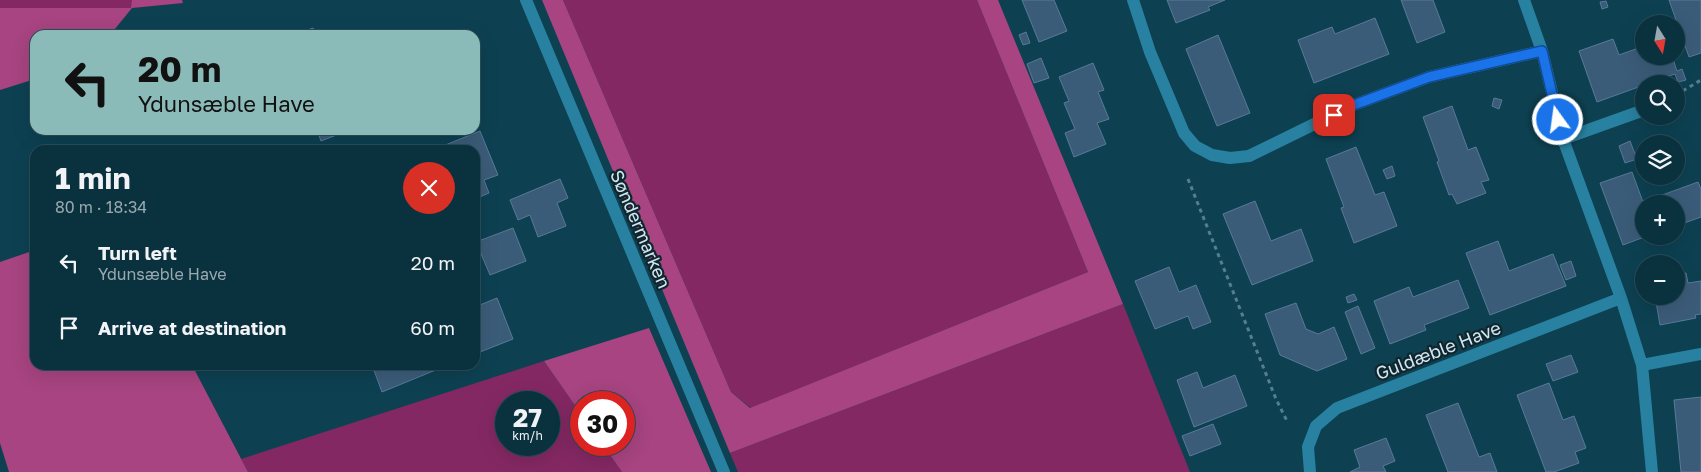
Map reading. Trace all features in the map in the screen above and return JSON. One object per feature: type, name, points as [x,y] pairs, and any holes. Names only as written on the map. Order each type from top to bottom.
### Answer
[{"type":"street","name":"Søndermarken","points":[[526,0],[724,472]]},
{"type":"street","points":[[1133,0],[1150,52],[1184,133],[1196,146],[1212,155],[1230,158],[1249,156],[1351,106],[1429,77],[1542,51]]},
{"type":"street","points":[[1524,0],[1542,51],[1563,139],[1621,298],[1642,365],[1652,472]]},
{"type":"street","points":[[1563,139],[1635,113]]},
{"type":"street","name":"Guldæble Have","points":[[1310,472],[1308,447],[1316,426],[1337,408],[1621,298]]},
{"type":"street","points":[[1642,365],[1701,354]]},
{"type":"path","points":[[1685,90],[1701,80]]},
{"type":"path","points":[[1188,179],[1276,399],[1287,421]]},
{"type":"shaded area","points":[[0,0],[132,0],[132,8],[0,8]]},
{"type":"shaded area","points":[[132,0],[182,0],[183,3],[132,8],[114,30],[30,30],[30,81],[0,90],[0,8],[131,8]]},
{"type":"shaded area","points":[[542,0],[563,0],[731,392],[750,408],[1088,272],[977,0],[998,0],[1123,304],[730,453]]},
{"type":"shaded area","points":[[563,0],[977,0],[1088,272],[751,408],[731,392]]},
{"type":"shaded area","points":[[30,252],[30,370],[195,370],[248,472],[9,472],[0,443],[0,262]]},
{"type":"shaded area","points":[[1123,304],[1190,472],[738,472],[730,453]]},
{"type":"shaded area","points":[[649,328],[711,472],[622,472],[611,456],[635,456],[635,391],[570,391],[570,398],[544,361]]},
{"type":"shaded area","points":[[544,361],[570,398],[570,456],[611,456],[622,472],[248,472],[241,459]]},
{"type":"building","points":[[1022,0],[1054,0],[1067,31],[1039,42]]},
{"type":"building","points":[[1167,0],[1225,0],[1208,7],[1210,10],[1176,23]]},
{"type":"building","points":[[1401,0],[1433,0],[1445,32],[1417,43]]},
{"type":"building","points":[[1669,0],[1701,0],[1701,53],[1689,57],[1685,46],[1685,15],[1674,15]]},
{"type":"building","points":[[1606,1],[1608,7],[1602,9],[1600,2]]},
{"type":"building","points":[[1375,18],[1389,54],[1314,83],[1298,40],[1332,27],[1335,34]]},
{"type":"building","points":[[1026,32],[1030,43],[1023,45],[1019,35]]},
{"type":"building","points":[[1218,35],[1250,113],[1217,126],[1186,49]]},
{"type":"building","points":[[1613,39],[1619,55],[1635,49],[1635,65],[1675,65],[1677,71],[1682,69],[1684,75],[1635,75],[1635,88],[1597,102],[1579,51]]},
{"type":"building","points":[[1041,58],[1049,78],[1034,83],[1027,64]]},
{"type":"building","points":[[1093,63],[1104,90],[1098,92],[1109,119],[1097,123],[1106,144],[1074,157],[1065,133],[1075,129],[1064,103],[1069,101],[1059,77]]},
{"type":"building","points":[[1494,98],[1502,100],[1499,109],[1492,106]]},
{"type":"building","points":[[1452,106],[1468,150],[1476,147],[1489,180],[1481,182],[1486,193],[1457,204],[1452,194],[1449,195],[1423,117]]},
{"type":"building","points":[[480,131],[498,175],[484,180],[489,193],[480,197],[480,145],[445,145],[470,135],[480,135]]},
{"type":"building","points":[[319,135],[337,135],[321,141]]},
{"type":"building","points":[[1630,141],[1635,154],[1635,160],[1625,163],[1619,146]]},
{"type":"building","points":[[1356,147],[1375,195],[1384,192],[1397,226],[1354,243],[1341,208],[1344,207],[1326,159]]},
{"type":"building","points":[[1392,166],[1395,176],[1387,179],[1383,170]]},
{"type":"building","points":[[1632,172],[1635,185],[1637,185],[1640,195],[1635,195],[1635,240],[1623,245],[1600,183]]},
{"type":"building","points":[[560,179],[568,198],[557,203],[566,226],[538,237],[530,215],[518,220],[510,200]]},
{"type":"building","points":[[1698,182],[1701,189],[1701,217],[1685,223],[1685,195],[1662,195]]},
{"type":"building","points":[[1255,201],[1271,241],[1301,229],[1313,261],[1252,285],[1223,214]]},
{"type":"building","points":[[513,228],[526,261],[490,275],[480,251],[480,240]]},
{"type":"building","points":[[1498,241],[1509,271],[1553,254],[1566,286],[1490,315],[1466,253]]},
{"type":"building","points":[[1571,261],[1576,276],[1566,280],[1560,265]]},
{"type":"building","points":[[1169,267],[1179,292],[1196,285],[1211,322],[1193,329],[1188,316],[1155,329],[1135,281]]},
{"type":"building","points":[[1685,273],[1688,283],[1701,281],[1701,314],[1695,315],[1696,318],[1660,325],[1657,305],[1685,305]]},
{"type":"building","points":[[1458,280],[1469,308],[1424,325],[1426,330],[1390,344],[1374,301],[1409,287],[1413,297]]},
{"type":"building","points":[[1354,294],[1357,300],[1348,303],[1346,297]]},
{"type":"building","points":[[497,298],[513,339],[480,352],[480,305]]},
{"type":"building","points":[[1296,303],[1306,329],[1318,334],[1334,327],[1347,359],[1317,371],[1280,355],[1265,314]]},
{"type":"building","points":[[1358,306],[1375,348],[1361,354],[1345,312]]},
{"type":"building","points":[[1571,355],[1578,372],[1553,381],[1546,364]]},
{"type":"building","points":[[374,370],[436,370],[382,392]]},
{"type":"building","points":[[1197,372],[1203,388],[1235,375],[1247,406],[1194,427],[1177,380]]},
{"type":"building","points":[[1549,383],[1563,420],[1574,416],[1586,448],[1575,452],[1579,463],[1554,472],[1546,472],[1517,395]]},
{"type":"building","points":[[1701,397],[1701,472],[1681,472],[1674,400]]},
{"type":"building","points":[[1458,403],[1479,457],[1490,453],[1497,472],[1448,472],[1426,415]]},
{"type":"building","points":[[1213,424],[1221,444],[1190,456],[1182,436]]},
{"type":"building","points":[[1386,438],[1395,461],[1383,466],[1386,472],[1350,472],[1360,467],[1354,450]]},
{"type":"route","points":[[1334,115],[1351,106],[1429,77],[1542,51],[1558,120]]}]
